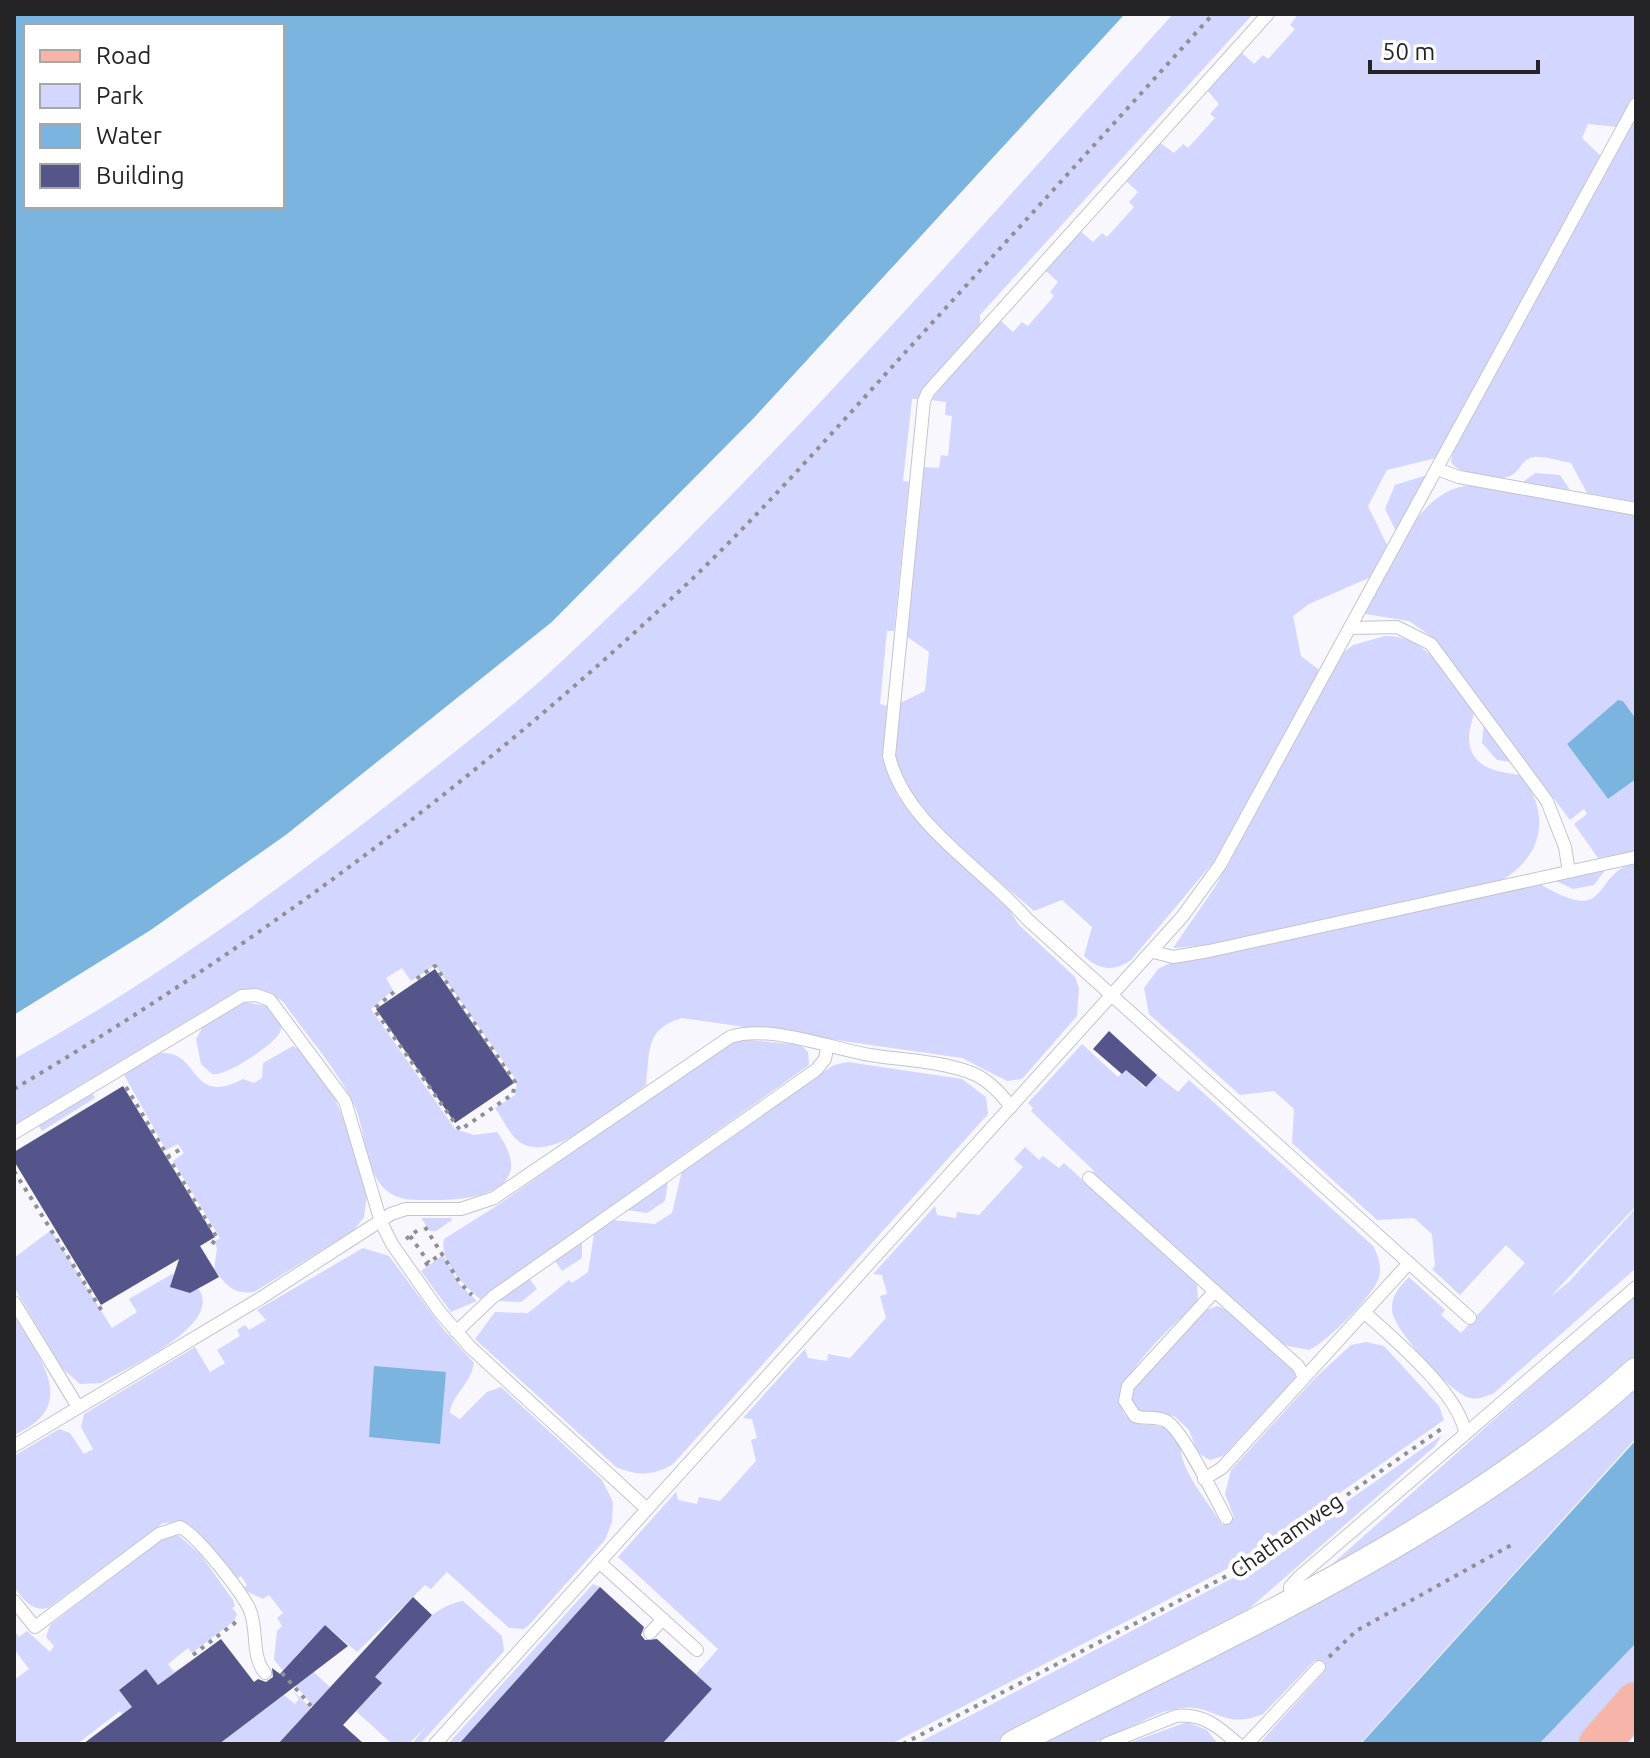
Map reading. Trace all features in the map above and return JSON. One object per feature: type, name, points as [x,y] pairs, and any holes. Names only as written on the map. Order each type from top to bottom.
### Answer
[{"type":"main road","points":[[1599,1744],[1636,1702]]},
{"type":"main road","points":[[1630,1744],[1636,1737]]},
{"type":"street","points":[[1013,1744],[1290,1601],[1453,1511],[1566,1431],[1636,1371]]},
{"type":"lane","points":[[1268,14],[936,381],[924,401],[888,742],[892,769],[902,793],[919,816],[1470,1318]]},
{"type":"lane","points":[[435,1744],[1154,952],[1220,865],[1636,104]]},
{"type":"lane","points":[[1437,469],[1459,477],[1636,509]]},
{"type":"lane","points":[[1350,628],[1397,627],[1431,644],[1547,801],[1565,847],[1569,872]]},
{"type":"lane","points":[[1154,952],[1173,957],[1209,951],[1636,857]]},
{"type":"lane","points":[[14,1133],[242,996],[256,995],[270,1000],[348,1107],[381,1222],[398,1252],[456,1332],[647,1509]]},
{"type":"lane","points":[[14,1446],[391,1214],[412,1209],[461,1209],[494,1198],[730,1037],[754,1033],[801,1040],[827,1048],[971,1073],[996,1089],[1011,1107]]},
{"type":"lane","points":[[456,1332],[486,1307],[493,1297],[816,1070],[825,1059],[827,1048]]},
{"type":"lane","points":[[1089,1178],[1298,1366],[1303,1375]]},
{"type":"lane","points":[[1204,1479],[1222,1468],[1300,1383],[1303,1375],[1365,1313],[1409,1263]]},
{"type":"lane","points":[[1290,1601],[1290,1587],[1299,1577],[1636,1287]]},
{"type":"lane","points":[[1215,1291],[1131,1383],[1125,1397],[1133,1414],[1165,1420],[1183,1436],[1226,1518]]},
{"type":"lane","points":[[14,1302],[78,1407]]},
{"type":"lane","points":[[1365,1313],[1398,1344],[1462,1416],[1465,1432]]},
{"type":"lane","points":[[14,1601],[35,1627],[159,1534],[180,1527],[196,1540],[250,1612],[257,1663],[265,1673]]},
{"type":"lane","points":[[599,1562],[697,1650]]},
{"type":"lane","points":[[650,1633],[663,1619]]},
{"type":"lane","points":[[1247,1744],[1319,1667]]},
{"type":"lane","points":[[1106,1744],[1187,1715],[1216,1725],[1238,1744]]},
{"type":"path","points":[[14,1089],[190,980],[399,833],[498,754],[690,581],[779,489],[1213,14]]},
{"type":"path","points":[[394,992],[374,1009],[460,1130],[513,1094],[515,1082],[435,966],[412,982]]},
{"type":"path","points":[[116,1071],[217,1238],[211,1245]]},
{"type":"path","points":[[168,1157],[181,1149]]},
{"type":"path","points":[[14,1171],[102,1311]]},
{"type":"path","points":[[412,1209],[460,1283],[486,1307]]},
{"type":"path","points":[[410,1236],[429,1263]]},
{"type":"path","name":"Chathamweg","points":[[903,1744],[1244,1567],[1462,1416]]},
{"type":"path","points":[[1319,1667],[1356,1631],[1513,1544]]},
{"type":"path","points":[[193,1655],[250,1612]]},
{"type":"path","points":[[294,1690],[312,1707]]},
{"type":"green space","points":[[1173,14],[1253,14],[980,315],[980,324],[935,375],[920,399],[912,399],[903,481],[909,482],[894,631],[887,631],[880,704],[887,706],[884,753],[897,795],[913,816],[998,892],[1019,925],[1075,977],[1079,988],[1077,1016],[1022,1079],[1007,1081],[962,1058],[682,1018],[661,1028],[655,1035],[649,1051],[646,1085],[601,1119],[564,1141],[530,1146],[513,1136],[495,1108],[515,1095],[517,1081],[435,965],[411,981],[402,968],[386,978],[393,990],[371,1009],[455,1129],[474,1135],[497,1132],[508,1151],[511,1167],[507,1179],[484,1194],[449,1200],[410,1200],[395,1196],[382,1186],[371,1166],[356,1109],[341,1081],[284,1003],[273,994],[254,989],[235,992],[14,1125],[14,1059],[165,967],[263,899],[404,792],[543,678],[721,506],[798,426]]},
{"type":"green space","points":[[1298,14],[1636,14],[1636,92],[1617,127],[1588,124],[1582,138],[1601,156],[1436,458],[1387,470],[1368,506],[1387,545],[1371,577],[1309,604],[1293,616],[1301,656],[1318,669],[1318,673],[1216,859],[1131,960],[1113,968],[1101,967],[1084,956],[1092,927],[1062,900],[1034,911],[950,838],[912,795],[900,773],[894,746],[900,703],[925,691],[929,652],[906,636],[922,467],[939,468],[941,455],[948,456],[952,416],[945,415],[946,402],[931,400],[999,319],[1013,332],[1022,322],[1028,326],[1054,296],[1050,292],[1058,282],[1044,269],[1079,230],[1093,242],[1102,233],[1107,237],[1134,207],[1129,202],[1138,192],[1125,180],[1159,142],[1174,153],[1183,144],[1188,148],[1215,118],[1210,114],[1219,104],[1207,90],[1241,52],[1254,64],[1263,55],[1268,59],[1295,29],[1290,25]]},
{"type":"green space","points":[[1636,115],[1636,502],[1587,493],[1571,463],[1548,458],[1530,458],[1504,478],[1461,470],[1451,462],[1453,450]]},
{"type":"green space","points":[[1535,473],[1560,475],[1570,490],[1523,482]]},
{"type":"green space","points":[[1427,475],[1396,531],[1385,509],[1395,485]]},
{"type":"green space","points":[[1473,485],[1636,514],[1636,719],[1623,701],[1618,700],[1567,744],[1608,799],[1636,779],[1636,851],[1598,858],[1574,824],[1587,814],[1584,809],[1570,820],[1432,637],[1409,621],[1365,614],[1394,554],[1420,515],[1435,500],[1453,489]]},
{"type":"green space","points":[[1385,636],[1414,643],[1437,662],[1474,712],[1469,737],[1473,755],[1493,770],[1521,775],[1530,789],[1539,818],[1535,846],[1527,858],[1502,880],[1208,945],[1173,948],[1215,887],[1343,653],[1353,645]]},
{"type":"green space","points":[[1484,724],[1512,762],[1497,760],[1482,743]]},
{"type":"green space","points":[[1636,862],[1636,1206],[1550,1297],[1569,1282],[1636,1208],[1636,1268],[1494,1393],[1470,1398],[1450,1386],[1412,1345],[1395,1319],[1392,1305],[1395,1296],[1409,1277],[1445,1310],[1441,1315],[1461,1333],[1525,1263],[1506,1245],[1460,1295],[1432,1269],[1435,1266],[1432,1234],[1414,1218],[1377,1220],[1292,1143],[1294,1109],[1274,1091],[1240,1095],[1149,1014],[1144,988],[1158,969],[1168,964],[1540,884],[1579,901],[1590,899],[1621,868]]},
{"type":"green space","points":[[1605,870],[1594,885],[1573,889],[1556,881]]},
{"type":"green space","points":[[244,1002],[268,1006],[279,1019],[281,1029],[272,1042],[251,1058],[212,1074],[201,1064],[196,1039],[204,1025]]},
{"type":"green space","points":[[739,1039],[801,1045],[808,1052],[809,1065],[480,1299],[460,1280],[445,1256],[444,1239],[498,1205],[727,1044]]},
{"type":"green space","points":[[1082,1044],[1118,1077],[1137,1057],[1143,1062],[1132,1076],[1145,1088],[1157,1075],[1178,1092],[1189,1080],[1373,1246],[1380,1265],[1376,1284],[1360,1306],[1326,1338],[1309,1350],[1283,1345],[1092,1174],[1094,1171],[1031,1111],[1033,1108],[1028,1103]]},
{"type":"green space","points":[[293,1046],[307,1056],[320,1072],[341,1112],[367,1194],[364,1217],[353,1231],[254,1292],[240,1292],[230,1287],[214,1270],[217,1248],[214,1242],[220,1238],[173,1161],[184,1153],[178,1144],[166,1150],[123,1073],[163,1053],[175,1055],[184,1061],[204,1083],[213,1087],[243,1079],[254,1083],[262,1078],[263,1063]]},
{"type":"green space","points":[[848,1062],[962,1079],[986,1097],[988,1114],[673,1464],[645,1473],[616,1467],[475,1339],[495,1312],[528,1313],[569,1280],[572,1283],[588,1272],[594,1234],[612,1220],[655,1224],[672,1213],[682,1171],[817,1076],[834,1065]]},
{"type":"green space","points":[[92,1092],[95,1098],[42,1131],[38,1125]]},
{"type":"green space","points":[[1025,1147],[1039,1160],[1043,1156],[1059,1168],[1064,1163],[1197,1284],[1198,1301],[1158,1340],[1131,1374],[1123,1391],[1121,1406],[1134,1422],[1164,1428],[1177,1438],[1186,1469],[1222,1525],[1234,1517],[1225,1494],[1231,1470],[1316,1377],[1351,1345],[1366,1342],[1384,1346],[1439,1406],[1444,1420],[1244,1560],[891,1744],[662,1744],[712,1689],[696,1674],[718,1649],[618,1557],[676,1492],[678,1500],[697,1504],[699,1497],[720,1501],[756,1461],[751,1440],[757,1438],[752,1419],[743,1418],[805,1349],[808,1358],[827,1361],[828,1354],[850,1358],[886,1318],[880,1296],[887,1294],[882,1275],[873,1274],[935,1206],[937,1215],[956,1218],[957,1212],[979,1215],[1023,1167],[1014,1159]]},
{"type":"green space","points":[[668,1181],[665,1201],[647,1213],[627,1210]]},
{"type":"green space","points":[[421,1218],[452,1220],[436,1231],[430,1231]]},
{"type":"green space","points":[[51,1230],[112,1328],[137,1312],[129,1299],[172,1274],[189,1280],[201,1293],[202,1307],[195,1320],[166,1346],[129,1368],[101,1383],[80,1384],[62,1368],[14,1287],[14,1258]]},
{"type":"green space","points":[[582,1241],[582,1258],[562,1271],[555,1261]]},
{"type":"green space","points":[[363,1248],[389,1256],[444,1330],[474,1363],[450,1413],[460,1419],[487,1392],[501,1387],[602,1480],[613,1502],[612,1522],[605,1540],[529,1625],[524,1629],[509,1628],[447,1572],[431,1589],[425,1585],[357,1652],[325,1625],[296,1656],[330,1687],[313,1706],[274,1660],[277,1631],[282,1626],[277,1618],[283,1613],[269,1595],[263,1599],[242,1589],[247,1585],[241,1576],[235,1580],[202,1536],[185,1522],[163,1523],[48,1608],[37,1608],[24,1600],[14,1587],[14,1456],[59,1429],[70,1433],[84,1454],[93,1449],[81,1427],[84,1414],[195,1347],[210,1372],[225,1363],[217,1350],[240,1336],[237,1330],[245,1325],[249,1330],[266,1320],[257,1310]]},
{"type":"green space","points":[[443,1255],[459,1284],[477,1301],[451,1312],[421,1271]]},
{"type":"green space","points":[[529,1278],[537,1289],[521,1302],[497,1301]]},
{"type":"green space","points":[[1636,1293],[1636,1356],[1607,1384],[1464,1492],[1329,1567]]},
{"type":"green space","points":[[1217,1306],[1228,1310],[1293,1369],[1296,1377],[1223,1456],[1210,1460],[1198,1453],[1189,1430],[1174,1416],[1138,1411],[1130,1397],[1132,1389],[1204,1311]]},
{"type":"green space","points":[[14,1316],[43,1365],[50,1396],[46,1410],[34,1423],[14,1435]]},
{"type":"green space","points":[[1636,1385],[1636,1438],[1360,1744],[1259,1744],[1325,1671],[1315,1660],[1263,1714],[1250,1718],[1238,1720],[1201,1709],[1180,1708],[1100,1741],[1070,1745],[1039,1744]]},
{"type":"green space","points":[[1442,1435],[1435,1446],[1243,1614],[994,1744],[916,1744],[1250,1569]]},
{"type":"green space","points":[[178,1535],[200,1554],[233,1600],[235,1606],[232,1608],[237,1614],[234,1621],[192,1653],[188,1648],[168,1664],[174,1672],[196,1658],[176,1708],[146,1669],[119,1689],[149,1729],[144,1743],[120,1711],[77,1744],[14,1744],[14,1680],[29,1669],[14,1649],[14,1630],[19,1637],[27,1631],[50,1652],[54,1646],[46,1637],[50,1625],[160,1541]]},
{"type":"green space","points":[[593,1584],[600,1587],[459,1744],[448,1744]]},
{"type":"green space","points":[[463,1601],[502,1636],[504,1651],[420,1744],[412,1744],[427,1725],[409,1744],[392,1744],[356,1711],[382,1683],[373,1679],[414,1632],[437,1612]]},
{"type":"green space","points":[[1636,1643],[1636,1688],[1585,1744],[1539,1744]]},
{"type":"green space","points":[[292,1690],[311,1708],[278,1744],[219,1744],[284,1695],[295,1704],[299,1699]]},
{"type":"green space","points":[[1187,1722],[1207,1730],[1218,1744],[1126,1744]]},
{"type":"water","points":[[14,14],[1125,14],[754,418],[552,622],[286,835],[151,930],[14,1015]]},
{"type":"water","points":[[1618,700],[1623,701],[1636,719],[1636,779],[1608,799],[1567,744]]},
{"type":"water","points":[[374,1366],[446,1372],[440,1444],[369,1437]]},
{"type":"water","points":[[1636,1440],[1636,1643],[1539,1744],[1361,1744]]},
{"type":"pier","points":[[1125,14],[1128,16],[1004,156],[757,421],[555,625],[288,838],[153,933],[14,1019],[14,1015],[151,930],[286,835],[552,622],[754,418]]},
{"type":"building","points":[[435,969],[514,1083],[455,1123],[376,1009]]},
{"type":"building","points":[[1109,1031],[1157,1075],[1146,1087],[1126,1070],[1122,1074],[1093,1049]]},
{"type":"building","points":[[123,1086],[215,1237],[200,1246],[219,1277],[190,1293],[170,1287],[179,1259],[101,1305],[14,1161],[14,1152]]},
{"type":"building","points":[[600,1587],[644,1627],[641,1635],[645,1640],[657,1639],[712,1689],[662,1744],[459,1744]]},
{"type":"building","points":[[413,1597],[432,1615],[375,1677],[382,1683],[343,1725],[364,1744],[278,1744]]},
{"type":"building","points":[[325,1625],[348,1646],[219,1744],[83,1744],[132,1707],[119,1690],[146,1669],[158,1685],[221,1639],[254,1682],[258,1679],[266,1682],[273,1677],[272,1668],[280,1674]]}]
